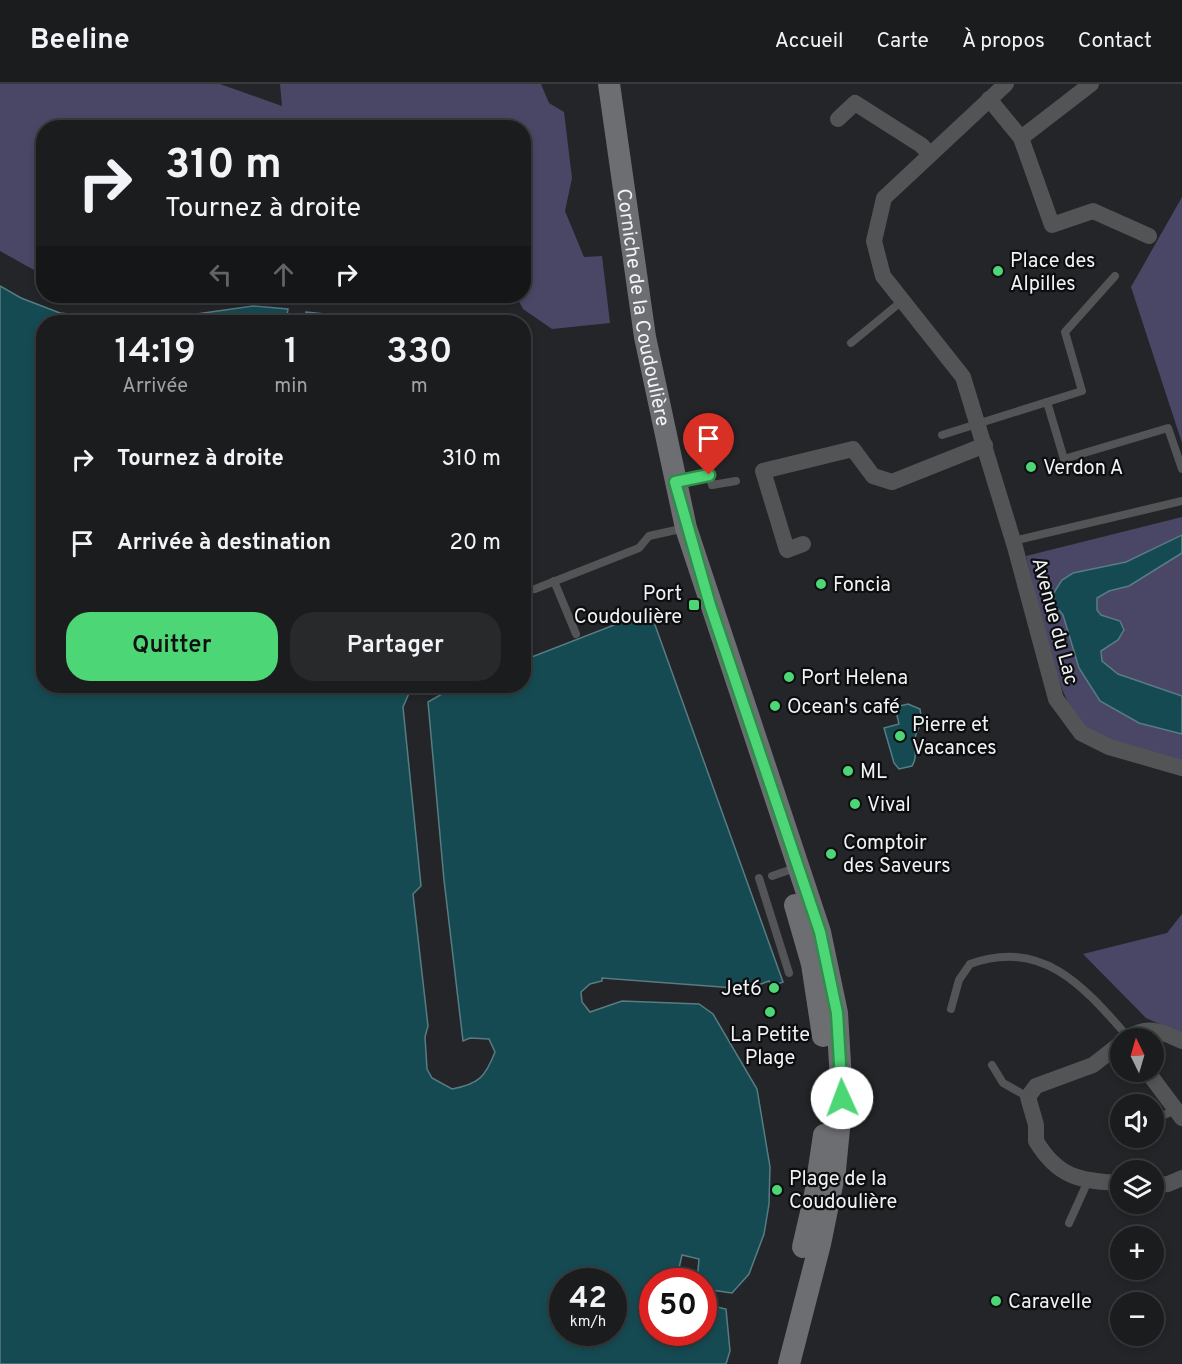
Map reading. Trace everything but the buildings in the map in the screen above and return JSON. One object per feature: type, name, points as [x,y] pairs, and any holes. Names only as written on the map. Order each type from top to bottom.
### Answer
[{"type":"main road","name":"Corniche de la Coudoulière","points":[[596,84],[634,362],[680,530],[705,638],[790,867],[820,932],[832,980],[842,1098],[832,1194],[789,1364]]},
{"type":"main road","name":"Corniche de la Coudoulière","points":[[609,84],[637,290],[675,482],[680,530],[759,743],[813,964],[826,1060],[824,1133],[815,1195],[773,1364]]},
{"type":"street","name":"Avenue du Lac","points":[[1006,84],[884,198],[874,241],[883,276],[942,347],[963,377],[1014,544],[1056,699],[1081,733],[1109,747],[1182,768]]},
{"type":"street","points":[[1021,138],[1091,84]]},
{"type":"street","points":[[989,99],[1021,138],[1052,225],[1093,211],[1149,236]]},
{"type":"street","points":[[838,119],[855,103],[921,145],[930,154]]},
{"type":"street","points":[[803,544],[787,550],[763,471],[853,449],[873,476],[892,482],[985,445]]},
{"type":"street","points":[[1164,1034],[1182,1041]]},
{"type":"street","points":[[1110,1052],[1093,1065],[1036,1086],[1028,1097],[1035,1118],[1036,1141],[1039,1146],[1075,1178],[1110,1182]]},
{"type":"street","points":[[1155,1082],[1179,1114]]},
{"type":"street","points":[[1164,1184],[1182,1178]]},
{"type":"lane","points":[[942,435],[1082,391],[1065,332],[1115,276]]},
{"type":"lane","points":[[851,343],[902,301]]},
{"type":"lane","points":[[1047,402],[1064,459],[1168,428],[1182,469]]},
{"type":"lane","points":[[675,482],[709,475],[712,485],[736,481]]},
{"type":"lane","points":[[1014,544],[1182,501]]},
{"type":"lane","points":[[535,589],[639,548],[649,536],[680,530]]},
{"type":"lane","points":[[554,581],[576,634]]},
{"type":"lane","points":[[759,878],[789,973]]},
{"type":"lane","points":[[951,1009],[959,980],[970,964],[999,957],[1017,958],[1042,963],[1069,975],[1119,1028]]},
{"type":"lane","points":[[992,1065],[1003,1083],[1028,1097]]},
{"type":"lane","points":[[1164,1117],[1179,1114]]},
{"type":"lane","points":[[1069,1223],[1088,1181]]},
{"type":"shaded area","points":[[0,84],[220,84],[282,106],[280,84],[541,84],[549,103],[564,112],[572,178],[565,211],[584,257],[602,256],[610,323],[552,329],[523,309],[520,303],[531,303],[531,120],[36,120],[36,271],[0,251]]},
{"type":"shaded area","points":[[1182,197],[1182,443],[1131,287]]},
{"type":"shaded area","points":[[1182,517],[1182,535],[1126,562],[1073,573],[1055,605],[1063,615],[1079,668],[1139,723],[1182,734],[1182,763],[1108,741],[1087,729],[1076,716],[1057,675],[1026,556]]},
{"type":"shaded area","points":[[1182,553],[1182,696],[1118,674],[1102,661],[1101,651],[1118,640],[1120,621],[1101,615],[1097,610],[1097,598],[1109,591],[1129,586]]},
{"type":"shaded area","points":[[1182,914],[1182,1034],[1146,1018],[1083,954],[1167,933]]},
{"type":"water","points":[[0,286],[21,298],[60,313],[78,315],[36,315],[36,693],[409,693],[403,707],[421,886],[413,894],[428,1026],[425,1037],[427,1069],[432,1078],[452,1089],[468,1085],[484,1074],[495,1052],[489,1039],[470,1038],[463,1041],[444,880],[428,702],[444,693],[531,693],[531,657],[650,611],[783,982],[772,986],[769,981],[748,989],[602,978],[602,981],[590,984],[581,992],[582,1002],[590,1012],[622,1001],[699,1004],[713,1014],[757,1089],[770,1167],[769,1204],[764,1234],[749,1274],[732,1293],[717,1291],[717,1268],[698,1268],[699,1259],[682,1255],[679,1268],[639,1268],[639,1346],[717,1346],[717,1307],[726,1309],[730,1351],[726,1364],[0,1364]]},
{"type":"water","points":[[253,306],[288,309],[287,315],[189,315]]},
{"type":"water","points":[[306,312],[334,315],[305,315]]},
{"type":"water","points":[[1182,535],[1182,553],[1129,586],[1109,591],[1097,598],[1097,610],[1101,615],[1120,621],[1124,630],[1118,640],[1101,651],[1102,661],[1118,674],[1182,696],[1182,734],[1139,723],[1100,701],[1079,668],[1063,615],[1055,605],[1053,594],[1062,580],[1073,573],[1126,562]]},
{"type":"water","name":"Pierre et Vacances","points":[[908,704],[920,709],[922,723],[915,736],[915,756],[912,766],[899,769],[894,763],[884,728],[899,724],[895,707]]},
{"type":"place","name":"Place des Alpilles","points":[[998,271]]},
{"type":"place","name":"Verdon A","points":[[1031,467]]},
{"type":"place","name":"Foncia","points":[[821,584]]},
{"type":"place","name":"Port Coudoulière","points":[[694,605]]},
{"type":"place","name":"Port Helena","points":[[789,677]]},
{"type":"place","name":"Ocean's café","points":[[775,706]]},
{"type":"place","name":"Pierre et Vacances","points":[[900,736]]},
{"type":"place","name":"ML","points":[[848,771]]},
{"type":"place","name":"Vival","points":[[855,804]]},
{"type":"place","name":"Comptoir des Saveurs","points":[[831,854]]},
{"type":"place","name":"Jet6","points":[[774,988]]},
{"type":"place","name":"La Petite Plage","points":[[770,1012]]},
{"type":"place","name":"Plage de la Coudoulière","points":[[777,1190]]},
{"type":"place","name":"Caravelle","points":[[996,1301]]},
{"type":"route","points":[[709,475],[675,482],[710,605],[820,932],[832,980],[837,1013],[842,1098]]}]
